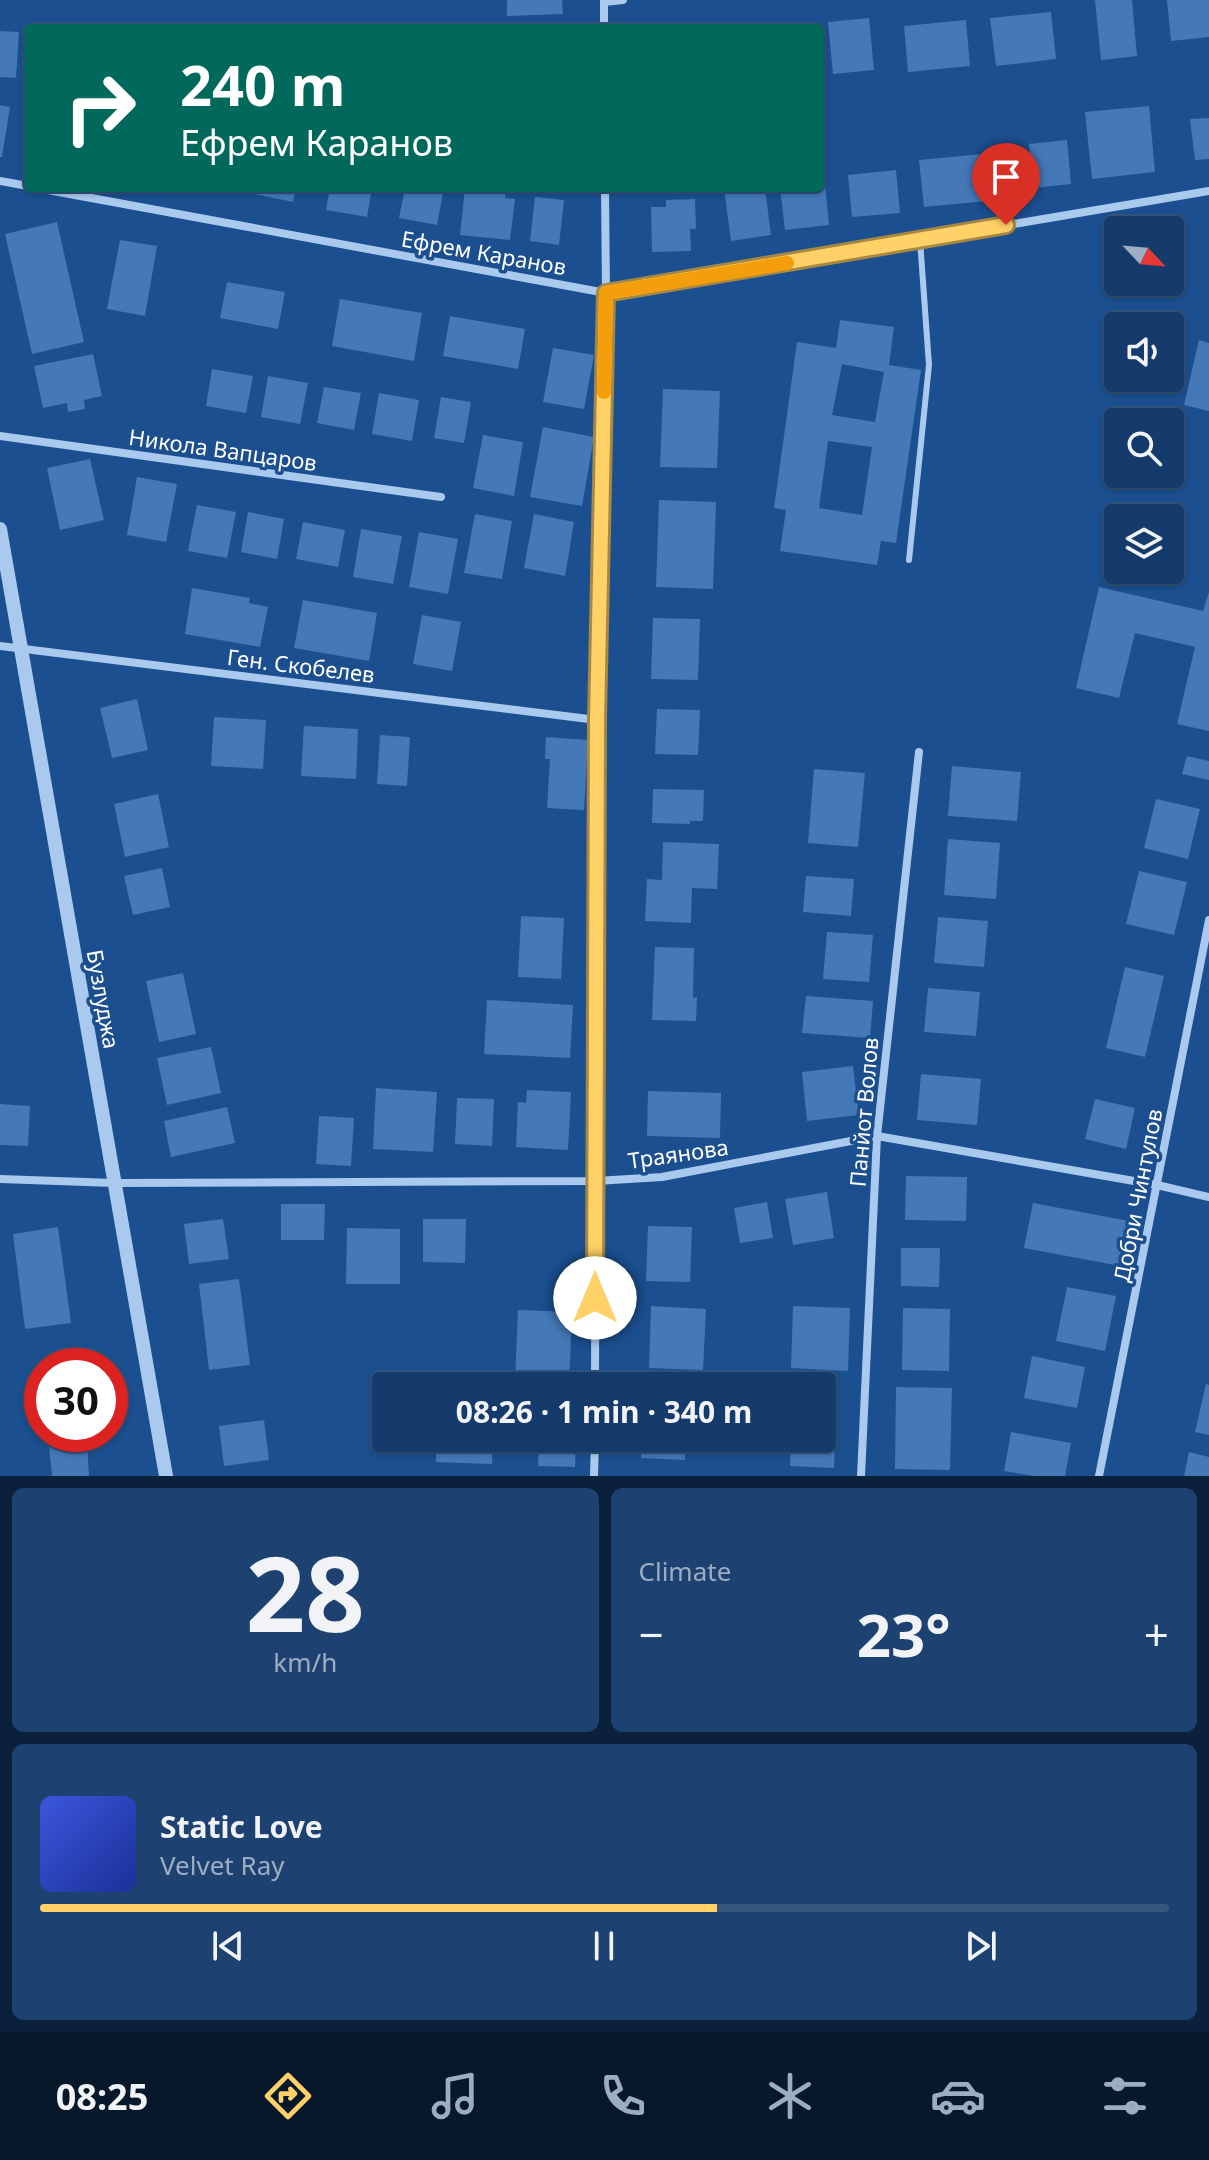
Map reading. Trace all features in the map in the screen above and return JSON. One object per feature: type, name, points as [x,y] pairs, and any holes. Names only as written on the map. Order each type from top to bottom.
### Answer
[{"type":"street","points":[[604,24],[604,1],[623,0]]},
{"type":"street","points":[[0,181],[24,185]]},
{"type":"street","name":"Ефрем Каранов","points":[[59,192],[606,293],[1209,191]]},
{"type":"street","points":[[595,1372],[597,720],[606,293],[605,192]]},
{"type":"street","name":"Никола Вапцаров","points":[[0,436],[441,497]]},
{"type":"street","name":"Бузлуджа","points":[[0,529],[166,1476]]},
{"type":"street","name":"Ген. Скобелев","points":[[0,646],[597,720]]},
{"type":"street","name":"Панйот Волов","points":[[861,1476],[877,1136],[919,752]]},
{"type":"street","name":"Добри Чинтулов","points":[[1099,1476],[1209,920]]},
{"type":"street","name":"Траянова","points":[[0,1179],[114,1183],[596,1181],[662,1177],[877,1136],[1157,1185],[1209,1197]]},
{"type":"street","points":[[594,1476],[595,1452]]},
{"type":"lane","points":[[909,560],[929,365],[920,240]]},
{"type":"building","points":[[507,0],[562,0],[563,14],[507,16]]},
{"type":"building","points":[[1095,0],[1132,0],[1137,56],[1101,60]]},
{"type":"building","points":[[1167,0],[1209,0],[1209,37],[1171,41]]},
{"type":"building","points":[[1051,12],[1056,59],[996,66],[990,18]]},
{"type":"building","points":[[869,18],[874,70],[833,74],[828,22]]},
{"type":"building","points":[[966,20],[970,66],[908,72],[904,26]]},
{"type":"building","points":[[0,31],[19,32],[16,78],[0,77]]},
{"type":"building","points":[[0,105],[10,107],[2,157],[0,157]]},
{"type":"building","points":[[1149,106],[1155,172],[1092,179],[1085,112]]},
{"type":"building","points":[[1209,118],[1209,159],[1195,160],[1190,119]]},
{"type":"building","points":[[1067,140],[1071,184],[1033,188],[1029,144]]},
{"type":"building","points":[[982,154],[987,201],[924,207],[919,160]]},
{"type":"building","points":[[896,170],[900,213],[852,217],[848,175]]},
{"type":"building","points":[[824,174],[829,225],[785,230],[780,192],[824,192]]},
{"type":"building","points":[[254,192],[295,192],[293,202]]},
{"type":"building","points":[[329,192],[371,192],[367,217],[326,210]]},
{"type":"building","points":[[404,192],[443,192],[437,225],[399,218]]},
{"type":"building","points":[[465,192],[506,192],[505,198],[515,199],[510,240],[460,235]]},
{"type":"building","points":[[725,192],[766,192],[771,235],[731,241]]},
{"type":"building","points":[[535,197],[564,200],[559,245],[530,241]]},
{"type":"building","points":[[695,199],[696,229],[690,229],[691,251],[652,252],[651,207],[666,207],[666,200]]},
{"type":"building","points":[[57,222],[84,342],[32,354],[5,234]]},
{"type":"building","points":[[120,240],[157,246],[145,316],[107,309]]},
{"type":"building","points":[[227,282],[285,292],[278,329],[220,318]]},
{"type":"building","points":[[340,299],[422,313],[414,361],[332,346]]},
{"type":"building","points":[[450,316],[525,329],[518,369],[443,356]]},
{"type":"building","points":[[840,320],[894,327],[889,365],[921,370],[896,543],[881,541],[877,565],[780,551],[786,510],[774,508],[797,342],[836,348]],"holes":[[[842,364],[884,372],[875,422],[832,415]],[[828,441],[872,447],[862,515],[819,508]]]},
{"type":"building","points":[[1199,340],[1209,343],[1209,411],[1184,405]]},
{"type":"building","points":[[553,348],[594,355],[584,409],[543,402]]},
{"type":"building","points":[[93,354],[102,396],[84,400],[85,409],[68,412],[67,403],[43,408],[34,366]]},
{"type":"building","points":[[212,369],[253,376],[246,413],[206,406]]},
{"type":"building","points":[[268,376],[308,383],[300,424],[261,417]]},
{"type":"building","points":[[324,387],[361,393],[354,430],[317,423]]},
{"type":"building","points":[[663,389],[720,391],[717,468],[660,467]]},
{"type":"building","points":[[379,393],[419,400],[412,441],[372,434]]},
{"type":"building","points":[[441,397],[471,402],[464,443],[434,438]]},
{"type":"building","points":[[543,427],[594,437],[582,506],[530,497]]},
{"type":"building","points":[[483,435],[523,442],[514,496],[473,488]]},
{"type":"building","points":[[90,459],[104,520],[60,530],[47,468]]},
{"type":"building","points":[[137,477],[177,484],[166,542],[127,535]]},
{"type":"building","points":[[659,500],[716,502],[713,589],[656,587]]},
{"type":"building","points":[[197,505],[236,512],[227,558],[188,551]]},
{"type":"building","points":[[248,512],[284,519],[277,559],[241,552]]},
{"type":"building","points":[[475,514],[512,521],[502,579],[464,573]]},
{"type":"building","points":[[534,514],[574,522],[565,576],[524,568]]},
{"type":"building","points":[[303,522],[345,530],[338,567],[296,559]]},
{"type":"building","points":[[361,529],[402,536],[393,584],[353,577]]},
{"type":"building","points":[[419,532],[458,539],[448,594],[409,587]]},
{"type":"building","points":[[1099,587],[1203,611],[1209,592],[1209,731],[1177,724],[1195,647],[1135,633],[1119,698],[1076,688]]},
{"type":"building","points":[[192,588],[250,598],[249,603],[268,607],[260,647],[185,634]]},
{"type":"building","points":[[303,600],[377,613],[369,661],[294,648]]},
{"type":"building","points":[[422,615],[461,622],[452,671],[413,664]]},
{"type":"building","points":[[653,618],[700,619],[698,680],[651,679]]},
{"type":"building","points":[[137,699],[148,750],[112,758],[100,708]]},
{"type":"building","points":[[657,709],[700,710],[698,755],[655,754]]},
{"type":"building","points":[[214,717],[266,720],[263,769],[211,766]]},
{"type":"building","points":[[304,726],[358,729],[356,779],[301,776]]},
{"type":"building","points":[[380,735],[410,737],[407,786],[377,784]]},
{"type":"building","points":[[546,737],[588,740],[584,810],[547,808],[550,759],[545,759]]},
{"type":"building","points":[[1187,756],[1209,761],[1209,780],[1182,774]]},
{"type":"building","points":[[952,766],[1021,772],[1017,821],[948,816]]},
{"type":"building","points":[[814,769],[865,773],[858,847],[808,843]]},
{"type":"building","points":[[653,789],[704,790],[703,821],[690,821],[690,824],[652,823]]},
{"type":"building","points":[[158,794],[169,847],[125,857],[114,804]]},
{"type":"building","points":[[1156,799],[1200,809],[1188,859],[1144,848]]},
{"type":"building","points":[[948,839],[1000,843],[996,899],[944,895]]},
{"type":"building","points":[[663,842],[719,844],[717,889],[692,888],[691,923],[645,921],[647,879],[662,880]]},
{"type":"building","points":[[162,868],[170,907],[133,915],[124,876]]},
{"type":"building","points":[[1139,871],[1187,882],[1174,935],[1126,924]]},
{"type":"building","points":[[806,876],[854,879],[851,916],[803,912]]},
{"type":"building","points":[[521,916],[564,918],[561,979],[518,977]]},
{"type":"building","points":[[938,917],[988,921],[984,967],[934,963]]},
{"type":"building","points":[[827,932],[873,935],[869,982],[823,979]]},
{"type":"building","points":[[655,947],[694,948],[696,1021],[652,1020]]},
{"type":"building","points":[[1125,967],[1164,976],[1145,1057],[1106,1048]]},
{"type":"building","points":[[183,973],[196,1034],[159,1042],[146,981]]},
{"type":"building","points":[[928,988],[980,992],[976,1036],[924,1032]]},
{"type":"building","points":[[806,996],[873,1001],[870,1038],[802,1033]]},
{"type":"building","points":[[487,1000],[573,1005],[570,1058],[484,1054]]},
{"type":"building","points":[[211,1047],[221,1093],[167,1105],[157,1058]]},
{"type":"building","points":[[853,1066],[859,1115],[807,1121],[802,1072]]},
{"type":"building","points":[[921,1074],[981,1079],[977,1125],[917,1120]]},
{"type":"building","points":[[376,1088],[437,1092],[433,1152],[373,1149]]},
{"type":"building","points":[[527,1090],[571,1092],[568,1150],[516,1147],[518,1102],[526,1103]]},
{"type":"building","points":[[648,1091],[721,1093],[720,1138],[647,1136]]},
{"type":"building","points":[[457,1098],[494,1099],[492,1146],[455,1144]]},
{"type":"building","points":[[1095,1099],[1135,1108],[1126,1149],[1085,1139]]},
{"type":"building","points":[[0,1104],[30,1106],[28,1146],[0,1145]]},
{"type":"building","points":[[227,1107],[235,1143],[171,1157],[164,1121]]},
{"type":"building","points":[[319,1116],[354,1118],[351,1166],[316,1164]]},
{"type":"building","points":[[906,1176],[967,1177],[966,1221],[905,1220]]},
{"type":"building","points":[[827,1192],[834,1238],[793,1245],[785,1199]]},
{"type":"building","points":[[767,1202],[773,1238],[740,1243],[734,1208]]},
{"type":"building","points":[[1033,1203],[1129,1221],[1120,1266],[1024,1248]]},
{"type":"building","points":[[281,1204],[325,1204],[324,1240],[281,1240]]},
{"type":"building","points":[[223,1219],[229,1259],[189,1264],[184,1224]]},
{"type":"building","points":[[423,1219],[466,1219],[465,1263],[423,1262]]},
{"type":"building","points":[[648,1226],[692,1227],[690,1282],[646,1281]]},
{"type":"building","points":[[58,1227],[71,1323],[25,1329],[13,1234]]},
{"type":"building","points":[[347,1228],[400,1229],[400,1284],[346,1284]]},
{"type":"building","points":[[901,1248],[940,1248],[939,1287],[901,1286]]},
{"type":"building","points":[[239,1279],[250,1365],[209,1370],[199,1284]]},
{"type":"building","points":[[1067,1287],[1116,1296],[1105,1351],[1056,1341]]},
{"type":"building","points":[[651,1306],[706,1309],[703,1370],[649,1368]]},
{"type":"building","points":[[793,1306],[850,1308],[848,1371],[791,1368]]},
{"type":"building","points":[[903,1308],[950,1309],[949,1371],[902,1370]]},
{"type":"building","points":[[518,1310],[572,1312],[570,1372],[515,1372]]},
{"type":"building","points":[[1032,1356],[1085,1367],[1077,1408],[1024,1398]]},
{"type":"building","points":[[1206,1384],[1209,1385],[1209,1435],[1195,1432]]},
{"type":"building","points":[[896,1387],[952,1388],[950,1470],[895,1469]]},
{"type":"building","points":[[264,1420],[269,1460],[224,1466],[219,1426]]},
{"type":"building","points":[[1011,1432],[1071,1443],[1065,1476],[1034,1476],[1004,1471]]},
{"type":"building","points":[[50,1452],[88,1452],[89,1476],[52,1476]]},
{"type":"building","points":[[436,1452],[492,1452],[492,1464],[436,1462]]},
{"type":"building","points":[[539,1452],[576,1452],[575,1467],[538,1466]]},
{"type":"building","points":[[641,1452],[685,1452],[685,1460],[641,1458]]},
{"type":"building","points":[[790,1452],[835,1452],[834,1468],[790,1466]]},
{"type":"building","points":[[1189,1452],[1209,1457],[1209,1476],[1184,1476]]},
{"type":"slow traffic","points":[[604,392],[606,293],[787,263]]},
{"type":"route","points":[[595,1298],[597,720],[606,293],[1006,225]]}]
